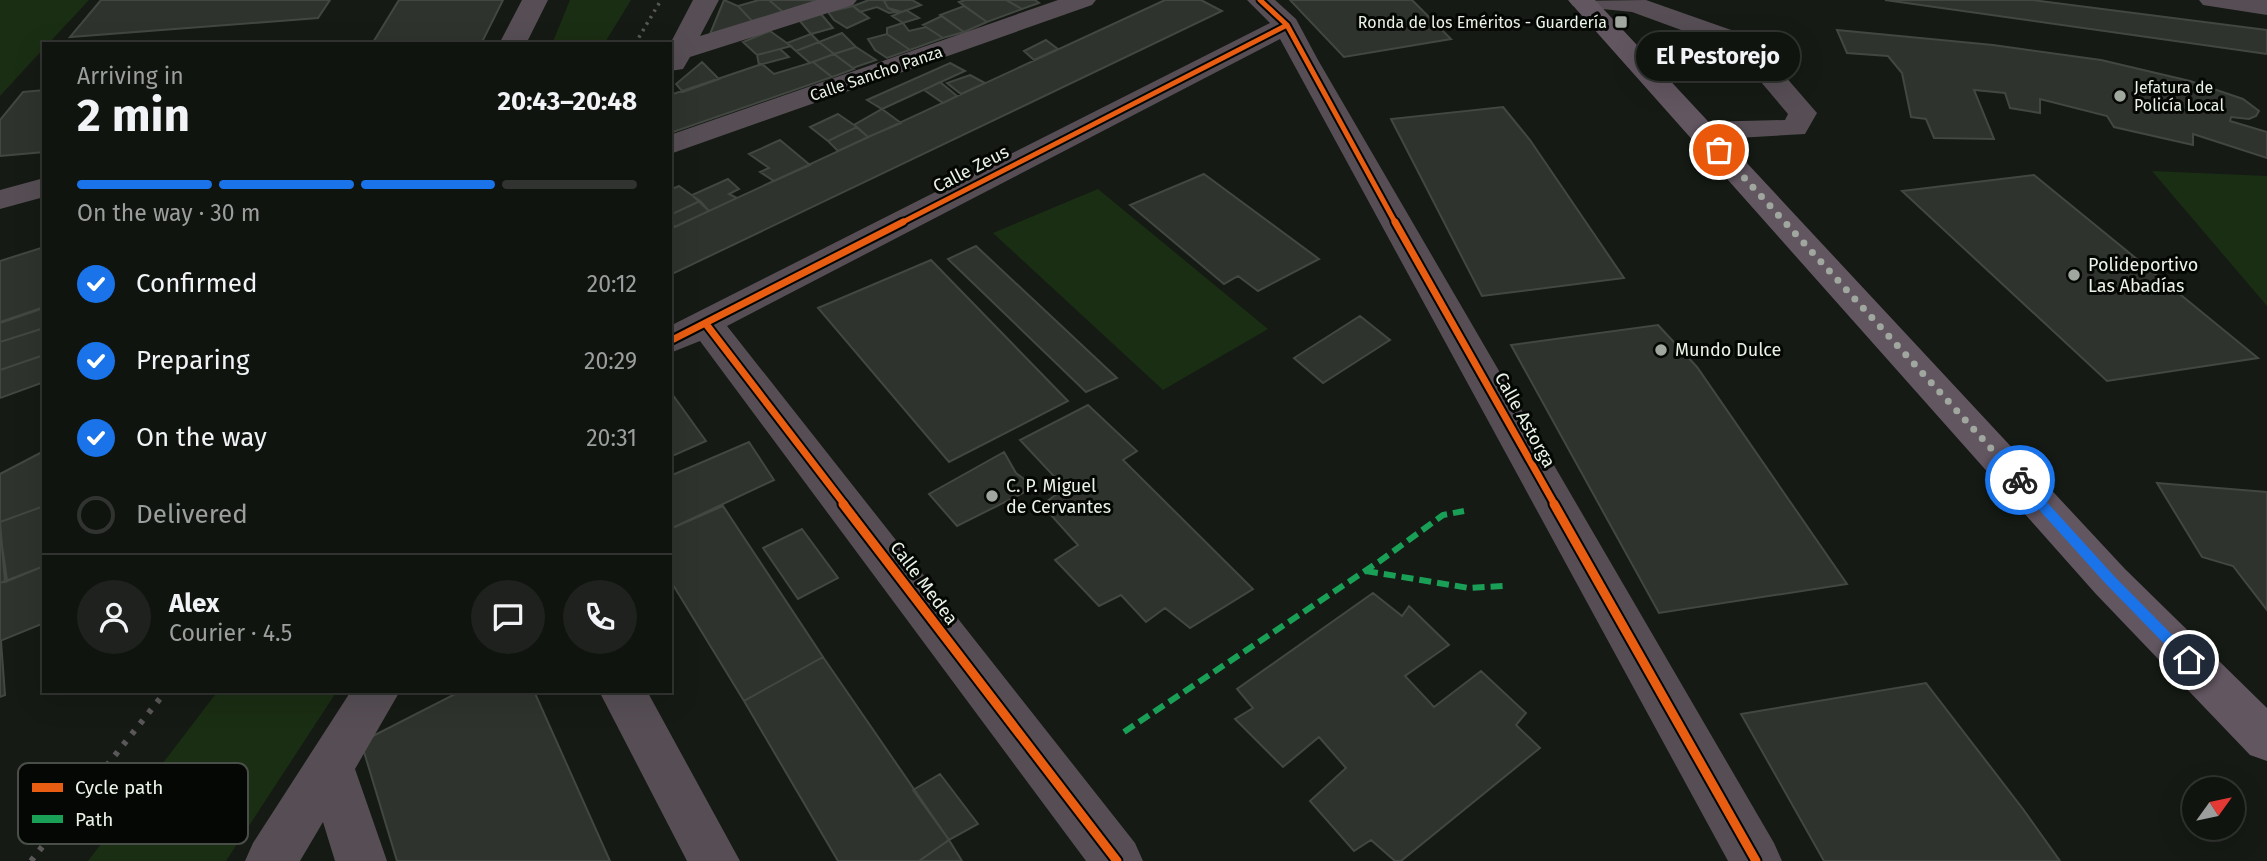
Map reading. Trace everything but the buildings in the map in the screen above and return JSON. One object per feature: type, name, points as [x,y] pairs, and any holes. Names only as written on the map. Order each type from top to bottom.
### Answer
[{"type":"main road","points":[[1582,0],[2110,581],[2267,740]]},
{"type":"street","points":[[513,42],[535,0]]},
{"type":"street","points":[[675,59],[706,0]]},
{"type":"street","points":[[675,59],[844,0]]},
{"type":"street","name":"Calle Sancho Panza","points":[[672,144],[1083,0]]},
{"type":"street","points":[[1582,0],[1636,5],[1742,43],[1803,113],[1795,128],[1703,131]]},
{"type":"street","points":[[2212,0],[2267,7]]},
{"type":"street","name":"Calle Zeus","points":[[688,332],[1273,13]]},
{"type":"street","name":"Calle Astorga","points":[[1273,13],[1304,60],[1756,861]]},
{"type":"street","points":[[0,200],[42,188]]},
{"type":"street","name":"Calle Medea","points":[[688,332],[1117,861]]},
{"type":"street","points":[[271,861],[376,693]]},
{"type":"street","points":[[623,693],[714,861]]},
{"type":"street","points":[[330,767],[360,861]]},
{"type":"green space","points":[[0,0],[89,0],[50,42],[42,42],[42,50],[0,96]]},
{"type":"green space","points":[[570,0],[631,0],[605,42],[553,42]]},
{"type":"green space","points":[[2152,171],[2267,176],[2267,306]]},
{"type":"green space","points":[[1098,189],[1268,329],[1163,390],[993,233]]},
{"type":"green space","points":[[216,693],[336,693],[248,827],[248,763],[163,763]]},
{"type":"green space","points":[[101,844],[237,844],[226,861],[88,861]]},
{"type":"railway","points":[[636,42],[661,0]]},
{"type":"railway","points":[[109,763],[164,693]]},
{"type":"railway","points":[[31,861],[44,844]]},
{"type":"marked path","points":[[1124,732],[1380,561],[1443,515],[1464,511]]},
{"type":"marked path","points":[[1366,571],[1469,588],[1504,586]]},
{"type":"cycle path","points":[[1260,0],[1287,25],[1304,60],[1756,861]]},
{"type":"cycle path","points":[[672,340],[1287,25]]},
{"type":"cycle path","points":[[706,324],[1117,861]]},
{"type":"way so far","points":[[1719,150],[2020,480]]},
{"type":"place","name":"Ronda de los Eméritos - Guardería","points":[[1621,22]]},
{"type":"place","name":"Jefatura de Policía Local","points":[[2120,96]]},
{"type":"place","name":"El Pestorejo","points":[[1719,150]]},
{"type":"place","name":"Polideportivo Las Abadías","points":[[2074,275]]},
{"type":"place","name":"Mundo Dulce","points":[[1661,350]]},
{"type":"place","name":"C. P. Miguel de Cervantes","points":[[992,496]]},
{"type":"route","points":[[2020,480],[2110,581],[2189,660]]}]
